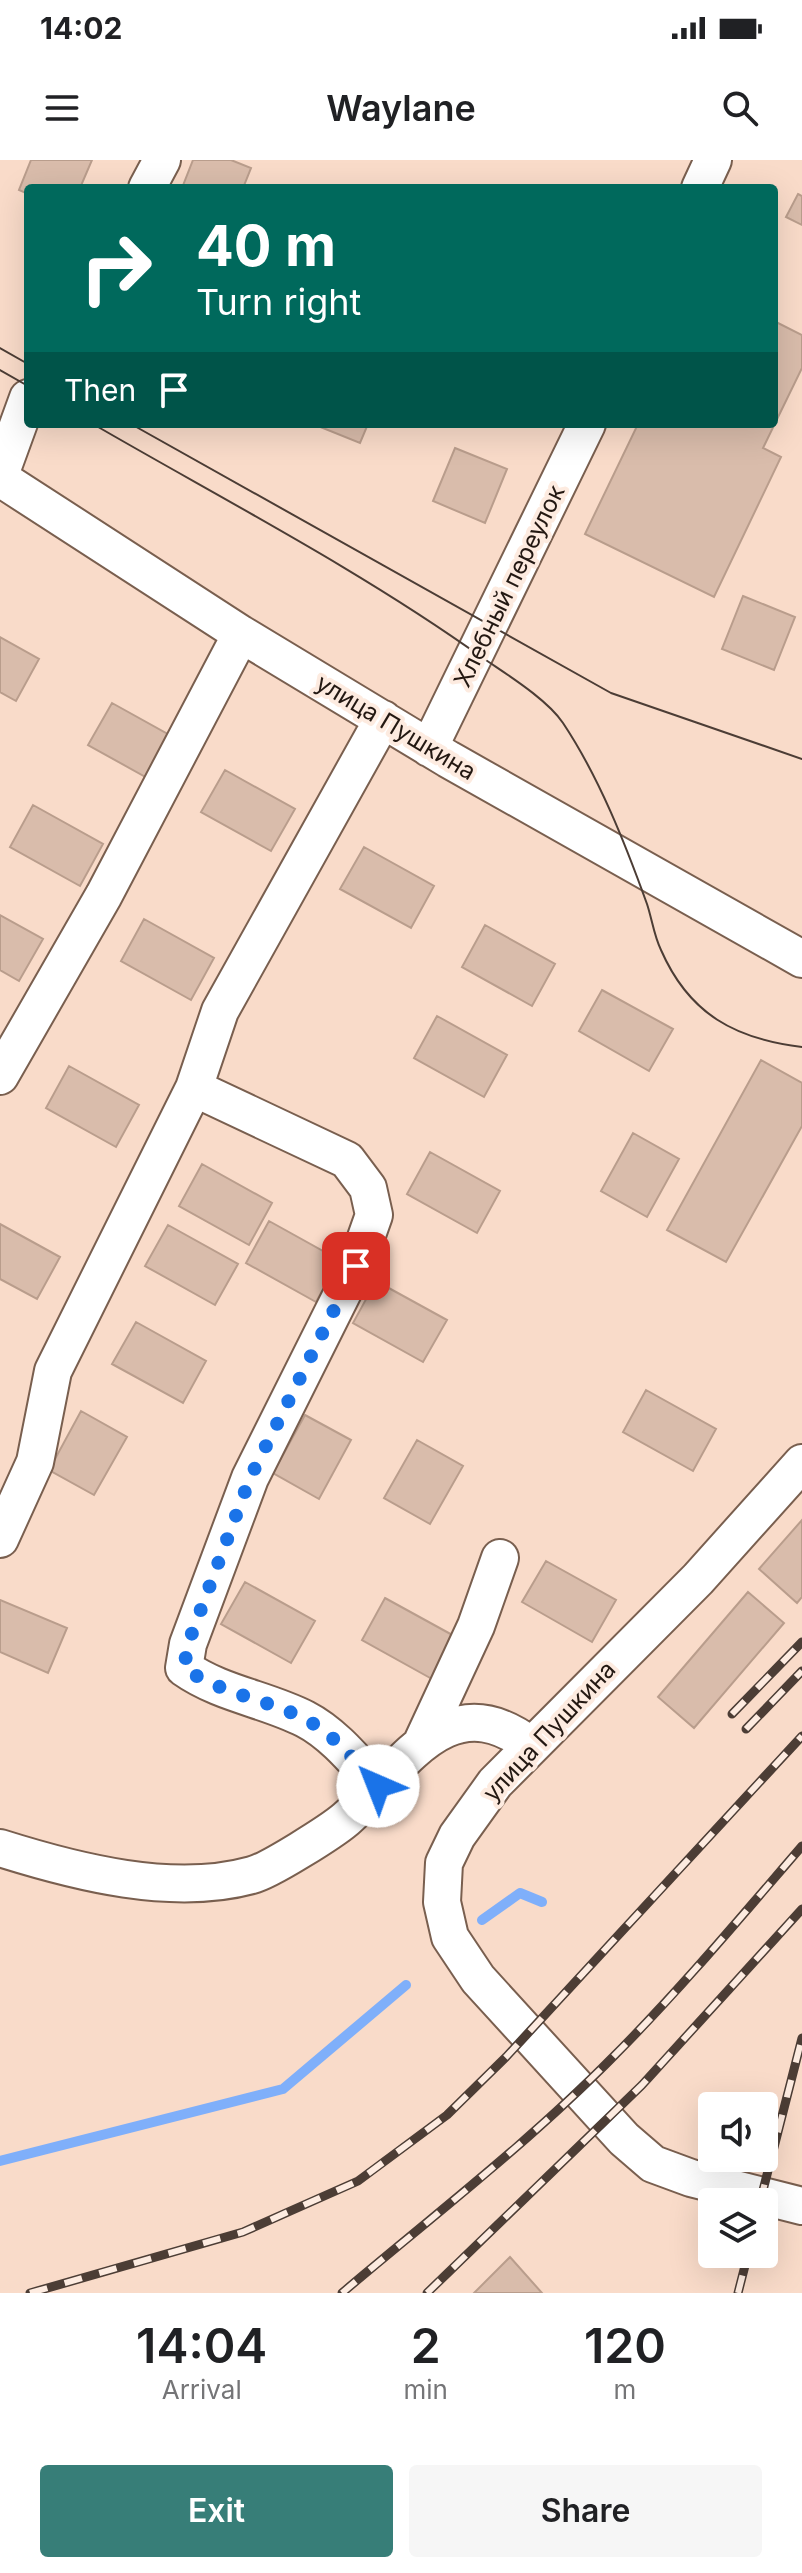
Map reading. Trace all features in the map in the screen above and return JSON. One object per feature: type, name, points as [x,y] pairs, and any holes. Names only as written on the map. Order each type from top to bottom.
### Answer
[{"type":"street","points":[[149,184],[162,160]]},
{"type":"street","points":[[702,184],[713,160]]},
{"type":"street","points":[[0,477],[24,409]]},
{"type":"street","name":"Хлебный переулок","points":[[429,748],[585,428]]},
{"type":"street","name":"улица Пушкина","points":[[0,477],[241,634],[429,748],[802,959]]},
{"type":"street","points":[[0,1076],[104,895],[241,634]]},
{"type":"street","points":[[0,1539],[35,1462],[53,1371],[194,1088],[220,1011],[383,719]]},
{"type":"street","points":[[194,1088],[347,1160],[368,1188],[374,1215],[356,1266],[250,1478],[188,1644],[184,1668],[203,1681],[305,1719],[334,1740],[378,1786]]},
{"type":"street","name":"улица Пушкина","points":[[802,1463],[698,1579],[495,1783],[457,1836],[444,1863],[442,1902],[450,1937],[478,1979],[624,2139],[653,2164],[691,2178],[802,2206]]},
{"type":"street","points":[[0,1848],[76,1872],[190,1883],[254,1875],[345,1821],[423,1740],[476,1626],[500,1558]]},
{"type":"street","points":[[423,1740],[460,1725],[496,1725],[530,1745]]},
{"type":"building","points":[[31,160],[92,160],[82,184],[24,184],[24,192],[19,190]]},
{"type":"building","points":[[193,160],[231,160],[251,168],[245,184],[184,184]]},
{"type":"building","points":[[798,194],[802,196],[802,225],[786,217]]},
{"type":"building","points":[[778,323],[802,335],[802,368],[778,417]]},
{"type":"building","points":[[323,428],[366,428],[360,443]]},
{"type":"building","points":[[636,428],[773,428],[763,448],[781,457],[714,597],[585,534]]},
{"type":"building","points":[[455,448],[507,469],[485,523],[433,501]]},
{"type":"building","points":[[743,596],[795,617],[774,670],[722,649]]},
{"type":"building","points":[[0,637],[39,659],[16,701],[0,692]]},
{"type":"building","points":[[112,703],[182,742],[158,784],[88,745]]},
{"type":"building","points":[[225,770],[295,809],[271,851],[201,812]]},
{"type":"building","points":[[33,805],[103,844],[80,886],[10,847]]},
{"type":"building","points":[[364,847],[434,886],[411,928],[340,889]]},
{"type":"building","points":[[0,915],[43,939],[19,981],[0,970]]},
{"type":"building","points":[[144,919],[214,958],[191,1000],[121,961]]},
{"type":"building","points":[[485,925],[555,964],[532,1006],[462,967]]},
{"type":"building","points":[[602,990],[673,1029],[649,1071],[579,1031]]},
{"type":"building","points":[[437,1016],[507,1055],[484,1097],[414,1058]]},
{"type":"building","points":[[761,1060],[802,1083],[802,1126],[726,1262],[667,1230]]},
{"type":"building","points":[[69,1066],[139,1105],[116,1147],[46,1108]]},
{"type":"building","points":[[633,1133],[679,1159],[647,1217],[601,1191]]},
{"type":"building","points":[[430,1152],[500,1191],[477,1233],[407,1194]]},
{"type":"building","points":[[202,1164],[272,1203],[249,1245],[179,1206]]},
{"type":"building","points":[[269,1221],[339,1260],[316,1302],[246,1263]]},
{"type":"building","points":[[0,1224],[60,1257],[37,1299],[0,1279]]},
{"type":"building","points":[[168,1225],[238,1264],[215,1305],[145,1266]]},
{"type":"building","points":[[376,1281],[447,1320],[423,1362],[353,1323]]},
{"type":"building","points":[[136,1322],[206,1361],[183,1403],[112,1364]]},
{"type":"building","points":[[646,1390],[716,1429],[693,1471],[623,1432]]},
{"type":"building","points":[[81,1411],[127,1437],[94,1495],[49,1470]]},
{"type":"building","points":[[305,1415],[351,1440],[319,1499],[273,1473]]},
{"type":"building","points":[[417,1440],[463,1466],[430,1524],[384,1498]]},
{"type":"building","points":[[802,1520],[802,1597],[797,1603],[759,1569]]},
{"type":"building","points":[[546,1561],[616,1600],[592,1642],[522,1602]]},
{"type":"building","points":[[245,1582],[315,1621],[291,1663],[221,1624]]},
{"type":"building","points":[[748,1592],[784,1623],[694,1728],[658,1697]]},
{"type":"building","points":[[385,1598],[456,1637],[432,1679],[362,1640]]},
{"type":"building","points":[[0,1600],[67,1628],[48,1673],[0,1652]]},
{"type":"building","points":[[510,2257],[542,2293],[474,2293]]},
{"type":"waterway","points":[[482,1920],[520,1893],[542,1902]]},
{"type":"waterway","points":[[0,2161],[283,2089],[406,1985]]},
{"type":"tram line","points":[[0,348],[24,362]]},
{"type":"tram line","points":[[0,370],[24,384]]},
{"type":"tram line","points":[[100,428],[389,595],[537,696],[563,723],[600,788],[639,881],[659,945],[685,991],[700,1007],[735,1030],[802,1047]]},
{"type":"tram line","points":[[138,428],[611,693],[802,759]]},
{"type":"railway","points":[[732,1714],[802,1642]]},
{"type":"railway","points":[[746,1729],[802,1671]]},
{"type":"railway","points":[[30,2293],[243,2232],[358,2181],[447,2115],[506,2057],[802,1736]]},
{"type":"railway","points":[[342,2293],[514,2149],[580,2089],[637,2033],[802,1846]]},
{"type":"railway","points":[[427,2293],[642,2085],[802,1909]]},
{"type":"railway","points":[[764,2188],[802,2038]]},
{"type":"railway","points":[[738,2293],[744,2268]]},
{"type":"route","points":[[356,1266],[250,1478],[188,1644],[184,1668],[203,1681],[305,1719],[334,1740],[378,1786]]}]
